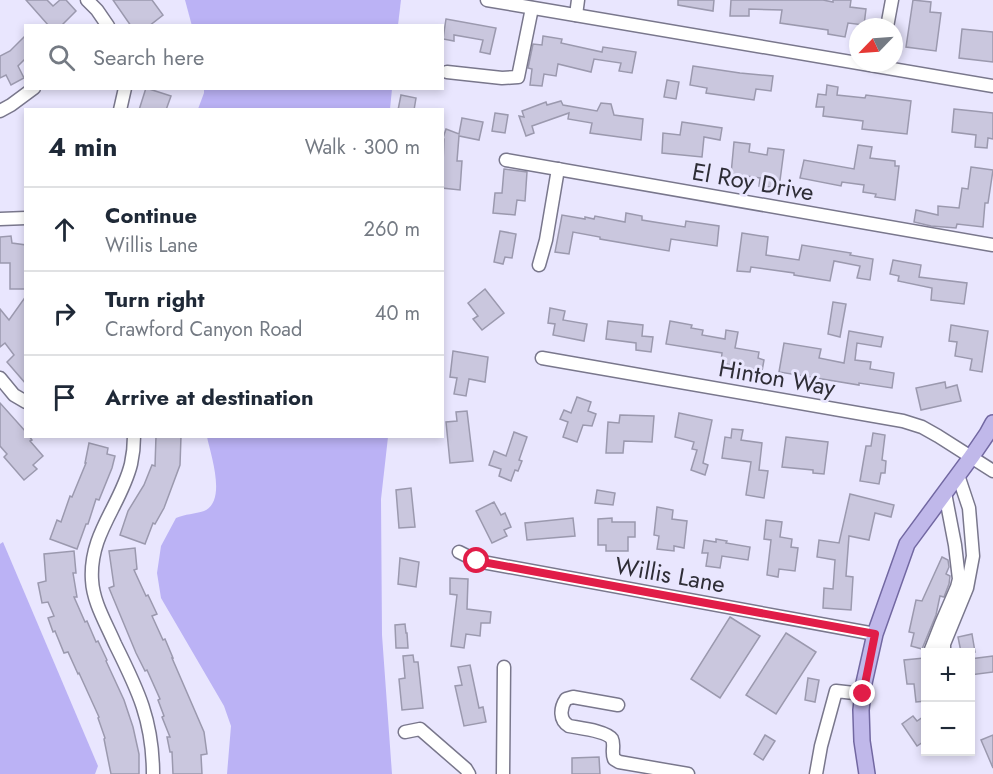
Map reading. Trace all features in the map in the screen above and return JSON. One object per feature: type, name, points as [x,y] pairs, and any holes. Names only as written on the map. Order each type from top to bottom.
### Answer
[{"type":"main road","points":[[867,774],[862,741],[863,694],[875,634],[907,544],[972,456],[993,423]]},
{"type":"street","points":[[87,0],[106,24]]},
{"type":"street","points":[[488,0],[849,60]]},
{"type":"street","points":[[576,15],[578,0]]},
{"type":"street","points":[[889,18],[892,0]]},
{"type":"street","points":[[447,72],[502,78],[518,77],[532,8]]},
{"type":"street","points":[[903,69],[993,87]]},
{"type":"street","points":[[0,111],[31,90]]},
{"type":"street","points":[[120,108],[125,90]]},
{"type":"street","name":"El Roy Drive","points":[[506,160],[993,245]]},
{"type":"street","points":[[539,265],[546,240],[558,169]]},
{"type":"street","points":[[0,219],[24,218]]},
{"type":"street","name":"Hinton Way","points":[[542,357],[903,421],[922,427],[993,471]]},
{"type":"street","points":[[0,378],[14,394],[24,401]]},
{"type":"street","points":[[134,438],[131,464],[99,536],[92,558],[92,580],[94,598],[145,711],[153,748],[153,774]]},
{"type":"street","points":[[944,648],[967,588],[972,556],[969,508],[958,475]]},
{"type":"street","points":[[932,648],[959,579],[945,493]]},
{"type":"street","name":"Willis Lane","points":[[459,552],[477,561],[875,634]]},
{"type":"street","points":[[502,774],[504,667]]},
{"type":"street","points":[[816,774],[836,691],[863,694]]},
{"type":"street","points":[[618,705],[573,697],[566,699],[563,704],[561,717],[569,726],[604,733],[611,737],[612,753],[614,759],[619,762],[688,774]]},
{"type":"street","points":[[405,732],[420,729],[469,774]]},
{"type":"shaded area","points":[[185,0],[401,0],[398,24],[191,24]]},
{"type":"shaded area","points":[[204,90],[392,90],[390,108],[198,108]]},
{"type":"shaded area","points":[[207,438],[388,438],[381,499],[382,635],[392,774],[227,774],[231,726],[224,706],[161,598],[157,573],[161,546],[176,518],[204,511],[211,506],[216,488],[214,466]]},
{"type":"shaded area","points":[[3,542],[98,766],[95,774],[0,774],[0,544]]},
{"type":"building","points":[[26,0],[47,0],[53,6],[60,0],[66,0],[76,11],[63,24],[47,24]]},
{"type":"building","points":[[113,0],[152,0],[163,15],[152,24],[130,24]]},
{"type":"building","points":[[678,0],[714,0],[713,11],[678,5]]},
{"type":"building","points":[[731,0],[823,0],[833,2],[833,0],[851,0],[850,7],[866,9],[865,18],[849,18],[845,37],[828,34],[828,30],[780,23],[782,10],[749,9],[749,16],[730,16]]},
{"type":"building","points":[[913,0],[931,2],[930,12],[941,13],[936,51],[906,47]]},
{"type":"building","points":[[446,19],[496,28],[490,54],[480,52],[483,40],[454,35],[454,41],[444,39]]},
{"type":"building","points":[[962,29],[993,32],[993,62],[959,58]]},
{"type":"building","points":[[543,36],[562,39],[561,43],[602,52],[603,47],[636,52],[632,73],[619,71],[621,63],[594,59],[591,72],[558,64],[556,76],[544,74],[542,86],[530,85],[532,69],[528,68],[533,44],[542,45]]},
{"type":"building","points":[[24,37],[24,60],[18,66],[24,78],[11,85],[6,75],[0,78],[0,56],[10,51]]},
{"type":"building","points":[[693,66],[773,76],[771,91],[756,89],[754,100],[706,93],[707,88],[690,85]]},
{"type":"building","points":[[667,80],[679,82],[676,99],[664,97]]},
{"type":"building","points":[[827,85],[838,87],[837,95],[865,98],[866,95],[911,101],[907,134],[862,129],[863,121],[823,116],[824,107],[816,107],[818,94],[826,95]]},
{"type":"building","points":[[145,90],[171,96],[167,108],[140,108]]},
{"type":"building","points":[[401,95],[416,98],[414,108],[398,108]]},
{"type":"building","points":[[561,101],[563,105],[597,111],[601,103],[611,104],[614,115],[643,119],[641,140],[590,133],[592,123],[568,119],[569,113],[532,126],[534,133],[526,136],[519,116],[524,117],[522,111],[546,102],[547,105]]},
{"type":"building","points":[[954,109],[993,113],[993,139],[988,138],[987,148],[975,147],[976,135],[952,132]]},
{"type":"building","points":[[495,113],[508,115],[505,133],[492,131]]},
{"type":"building","points":[[462,118],[483,122],[479,140],[459,136],[457,161],[462,161],[460,190],[444,188],[444,135],[446,129],[459,134]]},
{"type":"building","points":[[682,122],[722,128],[720,140],[704,137],[702,157],[662,153],[663,133],[680,135]]},
{"type":"building","points":[[734,142],[750,144],[749,152],[767,155],[768,148],[784,150],[779,188],[759,186],[760,178],[731,174]]},
{"type":"building","points":[[858,145],[872,147],[870,158],[895,161],[895,166],[899,166],[895,200],[875,197],[876,194],[863,192],[864,185],[842,182],[841,186],[800,178],[804,160],[854,169]]},
{"type":"building","points":[[971,167],[993,170],[988,203],[985,203],[983,227],[957,224],[956,228],[914,222],[916,210],[938,215],[938,206],[959,208],[962,188],[968,189]]},
{"type":"building","points":[[504,169],[527,172],[525,201],[517,200],[515,215],[493,213],[495,193],[502,193]]},
{"type":"building","points":[[626,213],[642,216],[642,220],[685,227],[686,221],[719,226],[717,246],[671,239],[669,251],[573,232],[569,254],[555,252],[562,215],[585,219],[585,217],[594,219],[595,216],[625,222]]},
{"type":"building","points":[[500,231],[516,234],[512,258],[505,257],[503,264],[494,262]]},
{"type":"building","points":[[742,233],[768,237],[766,255],[799,260],[802,245],[873,259],[870,280],[857,278],[860,266],[834,261],[830,281],[751,267],[750,272],[737,271]]},
{"type":"building","points":[[11,236],[12,243],[24,245],[24,289],[10,289],[10,263],[0,263],[0,237]]},
{"type":"building","points":[[893,260],[921,265],[919,277],[967,283],[964,304],[931,300],[932,288],[898,281],[899,276],[890,274]]},
{"type":"building","points":[[485,289],[504,313],[482,330],[473,319],[478,316],[468,303]]},
{"type":"building","points":[[24,299],[24,382],[7,362],[14,355],[5,343],[0,347],[0,309],[9,320]]},
{"type":"building","points":[[833,302],[846,304],[840,337],[828,334]]},
{"type":"building","points":[[550,308],[565,311],[563,320],[587,324],[584,341],[553,335],[555,324],[548,323]]},
{"type":"building","points":[[608,321],[643,325],[642,336],[653,337],[651,352],[636,350],[636,343],[606,339]]},
{"type":"building","points":[[670,321],[692,325],[691,328],[703,330],[702,335],[725,339],[726,330],[738,332],[735,348],[759,352],[758,358],[764,360],[762,371],[721,363],[722,353],[666,344]]},
{"type":"building","points":[[951,325],[988,331],[982,372],[970,370],[972,359],[955,356],[957,342],[949,341]]},
{"type":"building","points":[[849,331],[883,337],[881,347],[857,343],[855,360],[871,362],[870,369],[894,373],[892,388],[779,372],[784,343],[821,349],[819,358],[844,363]]},
{"type":"building","points":[[453,351],[488,357],[485,382],[469,379],[466,396],[454,394],[457,378],[450,377]]},
{"type":"building","points":[[945,382],[946,388],[957,385],[961,401],[921,410],[916,388]]},
{"type":"building","points":[[577,397],[591,402],[588,411],[596,414],[592,426],[583,425],[577,442],[563,437],[568,422],[560,419],[564,410],[571,413]]},
{"type":"building","points":[[0,403],[24,430],[24,438],[30,438],[32,440],[30,441],[43,456],[33,465],[37,469],[24,480],[4,457],[7,454],[0,446]]},
{"type":"building","points":[[467,411],[473,461],[450,463],[446,422],[457,421],[456,412]]},
{"type":"building","points":[[679,413],[712,420],[703,463],[708,465],[705,475],[691,470],[697,450],[692,449],[694,442],[675,437]]},
{"type":"building","points":[[620,415],[654,416],[652,442],[624,441],[623,453],[606,453],[608,422],[619,423]]},
{"type":"building","points":[[732,429],[743,430],[741,440],[762,443],[759,470],[768,471],[764,498],[746,495],[751,462],[722,458],[725,437],[731,438]]},
{"type":"building","points":[[514,432],[527,437],[519,460],[522,461],[511,481],[499,476],[501,469],[489,465],[494,451],[506,456]]},
{"type":"building","points":[[873,433],[885,435],[882,460],[886,461],[885,473],[881,473],[879,484],[860,481],[866,446],[871,446]]},
{"type":"building","points":[[786,437],[828,442],[824,474],[813,473],[813,470],[782,467]]},
{"type":"building","points":[[156,438],[181,438],[180,465],[164,508],[155,524],[153,523],[145,544],[120,535],[128,511],[144,485],[152,465],[155,466]]},
{"type":"building","points":[[89,443],[108,448],[107,454],[115,456],[99,500],[96,499],[77,549],[50,539],[57,520],[61,522],[70,496],[72,497],[86,463]]},
{"type":"building","points":[[411,488],[415,527],[399,528],[396,490]]},
{"type":"building","points":[[597,490],[615,493],[613,505],[595,503]]},
{"type":"building","points":[[850,494],[894,505],[891,517],[875,513],[869,540],[849,536],[846,576],[853,577],[851,610],[823,608],[824,588],[833,589],[835,560],[817,557],[819,540],[839,543]]},
{"type":"building","points":[[494,502],[501,515],[505,513],[511,527],[504,530],[507,536],[492,543],[476,511]]},
{"type":"building","points":[[657,507],[673,510],[672,519],[687,521],[684,548],[674,546],[674,551],[657,549],[659,536],[654,535]]},
{"type":"building","points":[[573,518],[575,536],[527,540],[525,523]]},
{"type":"building","points":[[612,518],[612,522],[635,522],[635,537],[628,537],[628,551],[606,551],[606,545],[598,545],[598,519]]},
{"type":"building","points":[[766,520],[782,522],[780,537],[792,539],[791,547],[798,548],[795,571],[779,569],[778,577],[767,575],[771,540],[764,539]]},
{"type":"building","points":[[716,539],[750,547],[748,560],[722,556],[720,568],[706,566],[708,553],[702,553],[704,540],[716,542]]},
{"type":"building","points":[[135,548],[137,569],[134,570],[157,614],[152,616],[163,640],[165,639],[204,732],[207,754],[201,755],[202,774],[173,774],[172,752],[170,752],[167,737],[170,737],[162,717],[164,716],[158,700],[160,699],[147,670],[145,671],[136,653],[109,588],[114,586],[109,551]]},
{"type":"building","points":[[74,551],[76,573],[73,573],[77,597],[74,597],[85,622],[87,621],[96,642],[98,641],[124,700],[139,754],[139,774],[111,774],[99,717],[68,652],[64,653],[55,631],[53,632],[48,618],[54,616],[48,602],[42,603],[38,583],[46,581],[44,554]]},
{"type":"building","points":[[942,557],[948,560],[949,567],[946,574],[950,576],[949,584],[944,597],[940,596],[936,615],[921,649],[911,646],[914,633],[909,632],[916,600],[922,601]]},
{"type":"building","points":[[400,558],[419,562],[416,587],[398,584]]},
{"type":"building","points":[[450,578],[468,579],[467,609],[491,612],[490,623],[481,623],[480,636],[466,634],[464,648],[451,646],[457,595],[450,594]]},
{"type":"building","points":[[730,617],[760,636],[720,698],[691,679]]},
{"type":"building","points":[[405,624],[408,648],[396,648],[395,625]]},
{"type":"building","points":[[786,633],[816,652],[776,714],[746,695]]},
{"type":"building","points":[[972,634],[974,648],[960,648],[958,637]]},
{"type":"building","points":[[413,655],[414,662],[418,662],[423,708],[402,710],[399,679],[405,678],[403,656]]},
{"type":"building","points":[[993,656],[993,672],[975,674],[975,658]]},
{"type":"building","points":[[921,658],[921,702],[916,702],[914,684],[907,684],[904,660]]},
{"type":"building","points":[[470,665],[479,708],[483,707],[486,722],[464,726],[455,686],[462,685],[458,667]]},
{"type":"building","points":[[808,678],[819,680],[815,702],[805,700]]},
{"type":"building","points":[[913,716],[917,721],[921,718],[921,743],[917,746],[902,724]]},
{"type":"building","points":[[765,735],[775,741],[763,760],[754,754]]},
{"type":"building","points":[[993,735],[993,768],[981,740]]},
{"type":"building","points":[[599,757],[600,774],[572,774],[572,758]]},
{"type":"route","points":[[477,561],[875,634],[863,694]]}]
